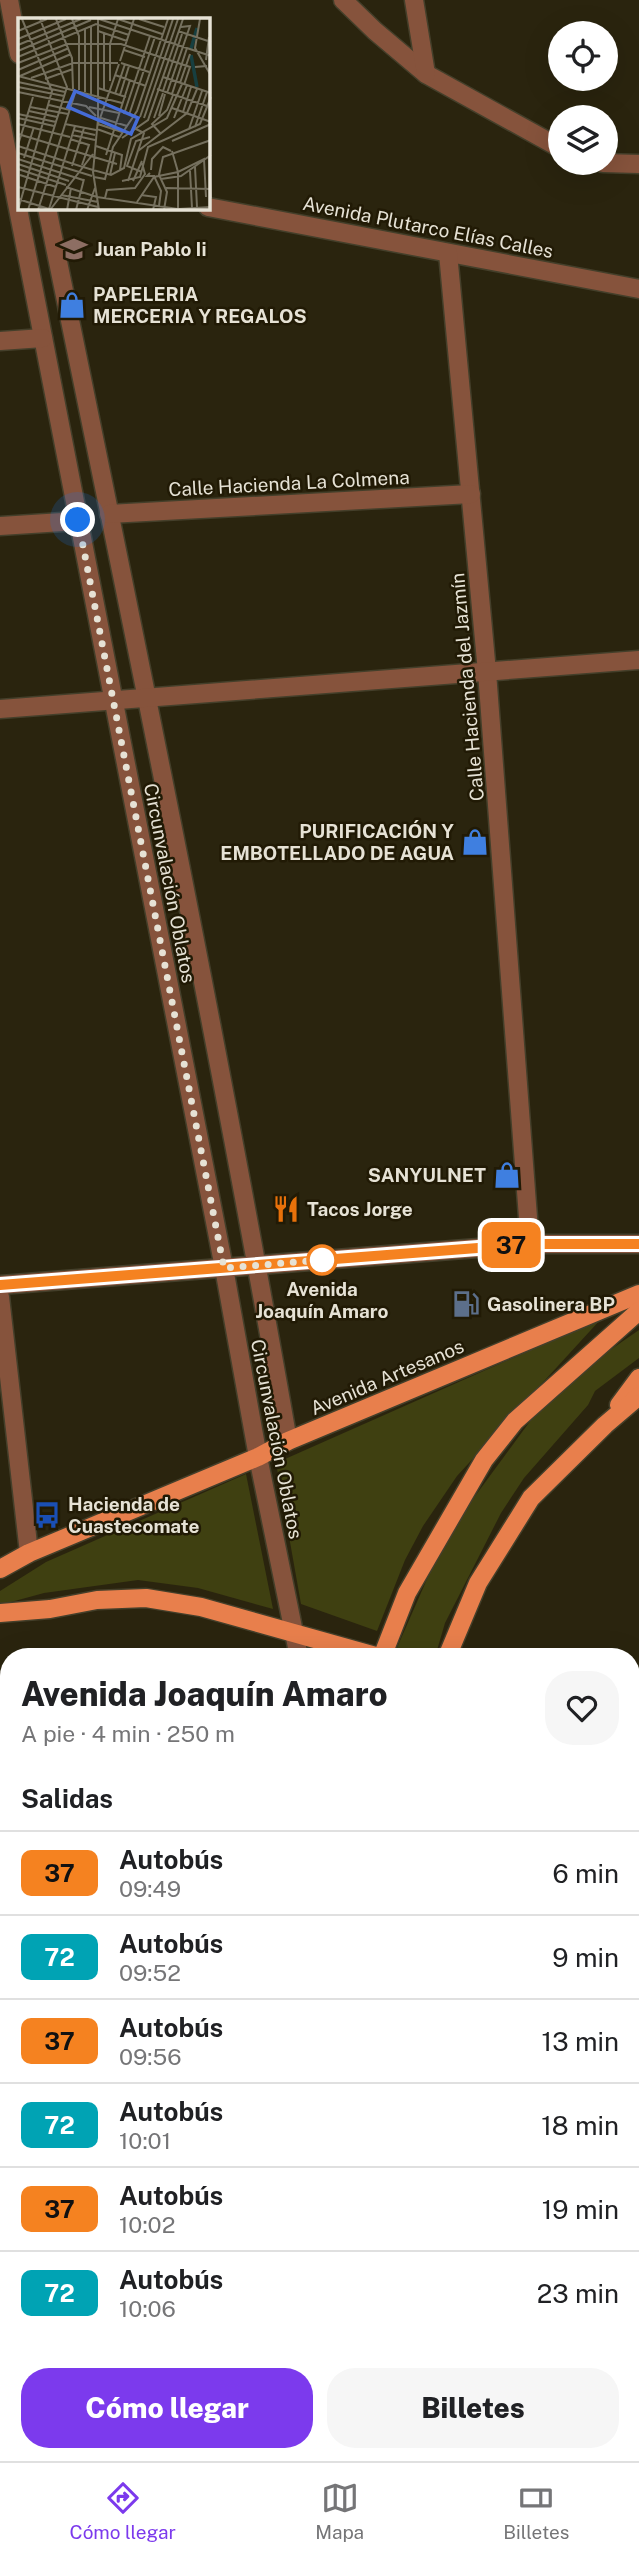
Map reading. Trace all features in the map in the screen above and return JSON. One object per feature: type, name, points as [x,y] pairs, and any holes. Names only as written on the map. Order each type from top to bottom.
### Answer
[{"type":"main road","name":"Avenida Artesanos","points":[[0,1569],[29,1553],[258,1457],[288,1441],[639,1294]]},
{"type":"main road","points":[[384,1648],[407,1593],[484,1460],[515,1421],[639,1311]]},
{"type":"main road","points":[[605,1425],[639,1378]]},
{"type":"main road","points":[[451,1648],[478,1583],[531,1499],[605,1425],[639,1396]]},
{"type":"main road","points":[[0,1613],[50,1609],[97,1600],[146,1598],[201,1607],[348,1648]]},
{"type":"street","points":[[9,0],[12,32],[18,51]]},
{"type":"street","points":[[343,0],[374,31],[426,74],[548,141]]},
{"type":"street","points":[[414,0],[426,74]]},
{"type":"street","name":"Circunvalación Oblatos","points":[[0,116],[297,1648]]},
{"type":"street","points":[[618,163],[639,164]]},
{"type":"street","name":"Avenida Plutarco Elías Calles","points":[[210,207],[639,289]]},
{"type":"street","name":"Circunvalación Oblatos","points":[[47,210],[147,697],[257,1265],[288,1441]]},
{"type":"street","name":"Calle Hacienda del Jazmín","points":[[448,253],[487,672],[530,1244]]},
{"type":"street","points":[[0,341],[43,338]]},
{"type":"street","name":"Calle Hacienda La Colmena","points":[[109,514],[471,494]]},
{"type":"street","points":[[0,526],[78,520]]},
{"type":"street","points":[[0,709],[639,660]]},
{"type":"street","points":[[0,1285],[530,1244],[639,1244]]},
{"type":"street","points":[[0,1297],[29,1553]]},
{"type":"shaded area","points":[[601,1319],[457,1476],[423,1526],[405,1560],[377,1631],[301,1604],[276,1463]]},
{"type":"shaded area","points":[[639,1330],[639,1358],[595,1391],[588,1405],[524,1478],[501,1513],[445,1623],[438,1648],[397,1648],[431,1570],[467,1507],[536,1413],[597,1359]]},
{"type":"shaded area","points":[[246,1474],[273,1609],[198,1588],[138,1580],[44,1593],[0,1605],[0,1591],[46,1562]]},
{"type":"bus line","name":"37","points":[[0,1285],[530,1244],[639,1244]]},
{"type":"place","name":"Juan Pablo Ii","points":[[74,249]]},
{"type":"place","name":"PAPELERIA MERCERIA Y REGALOS","points":[[72,305]]},
{"type":"place","name":"PURIFICACIÓN Y EMBOTELLADO DE AGUA","points":[[475,842]]},
{"type":"place","name":"SANYULNET","points":[[507,1175]]},
{"type":"place","name":"Tacos Jorge","points":[[286,1209]]},
{"type":"place","name":"Avenida Joaquín Amaro","points":[[322,1260]]},
{"type":"place","name":"Gasolinera BP","points":[[466,1304]]},
{"type":"place","name":"Hacienda de Cuastecomate","points":[[47,1515]]},
{"type":"route","points":[[78,520],[224,1268],[322,1260]]}]
